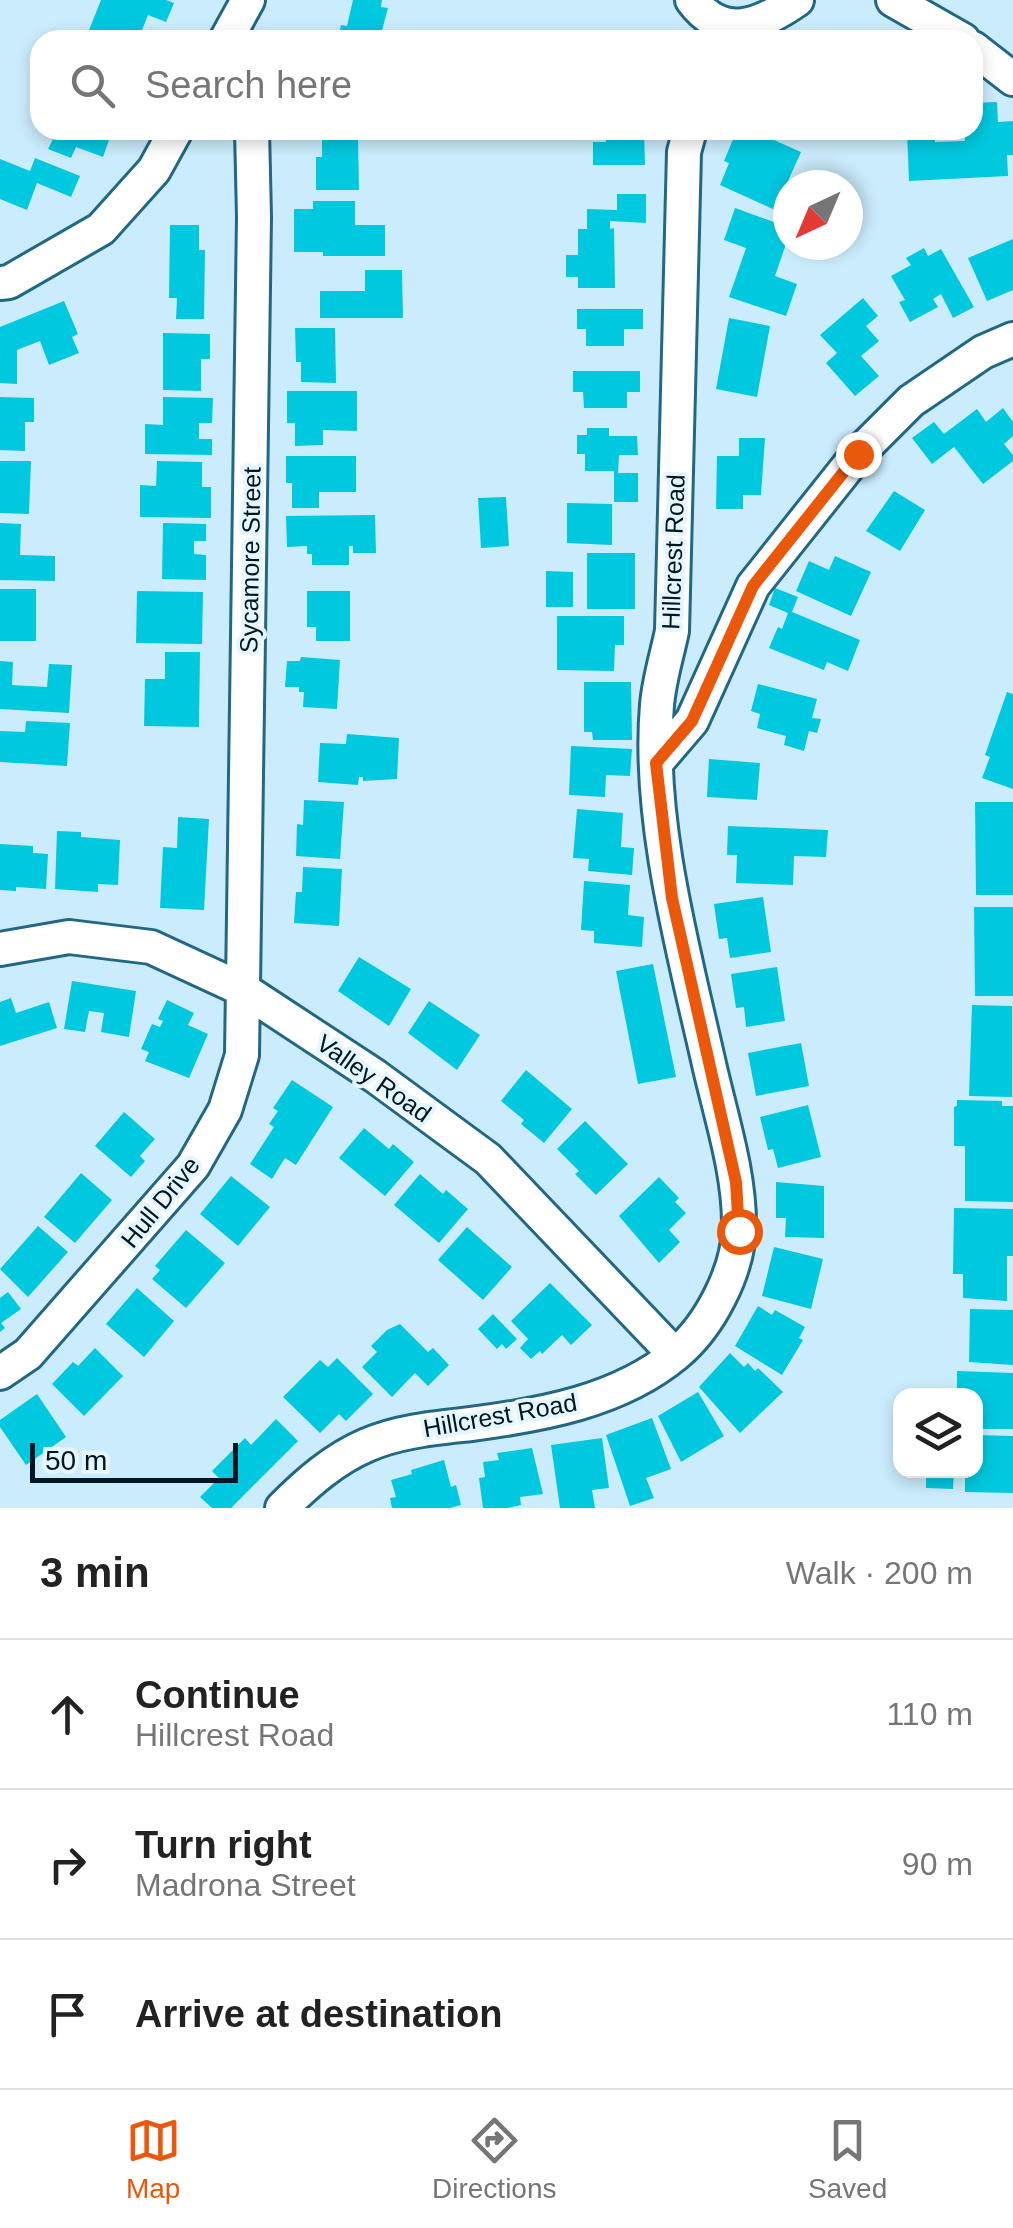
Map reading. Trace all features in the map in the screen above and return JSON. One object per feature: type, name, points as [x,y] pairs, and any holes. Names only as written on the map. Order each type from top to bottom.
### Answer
[{"type":"street","points":[[232,30],[250,0]]},
{"type":"street","points":[[250,0],[250,30]]},
{"type":"street","points":[[692,0],[716,30]]},
{"type":"street","points":[[727,30],[774,16],[797,0]]},
{"type":"street","points":[[893,0],[946,30]]},
{"type":"street","points":[[983,56],[1013,79]]},
{"type":"street","points":[[0,283],[9,282],[102,228],[154,170],[170,140]]},
{"type":"street","name":"Sycamore Street","points":[[244,990],[252,140]]},
{"type":"street","name":"Hillcrest Road","points":[[282,1508],[312,1478],[367,1445],[412,1432],[519,1418],[614,1393],[675,1356],[708,1322],[727,1276],[739,1231],[736,1182],[672,898],[656,763],[657,702],[672,631],[687,140]]},
{"type":"street","points":[[656,763],[692,721],[753,586],[858,454],[911,401],[983,352],[1013,339]]},
{"type":"street","name":"Valley Road","points":[[0,950],[69,938],[151,947],[244,990],[375,1076],[488,1160],[675,1356]]},
{"type":"street","name":"Hull Drive","points":[[0,1374],[28,1354],[193,1166],[225,1110],[242,1055],[244,990]]},
{"type":"building","points":[[101,0],[174,3],[166,22],[148,15],[142,30],[89,30]]},
{"type":"building","points":[[353,0],[382,0],[381,7],[388,8],[382,30],[340,30],[341,25],[347,26]]},
{"type":"building","points":[[997,102],[998,122],[1013,121],[1013,155],[1007,155],[1008,176],[909,181],[907,140],[983,140],[983,103]]},
{"type":"building","points":[[52,140],[109,140],[103,157],[76,147],[71,158],[48,149]]},
{"type":"building","points":[[322,140],[358,140],[359,190],[316,190],[316,157],[322,157]]},
{"type":"building","points":[[644,140],[645,165],[593,165],[593,142]]},
{"type":"building","points":[[733,140],[774,140],[801,152],[793,170],[773,170],[773,209],[720,185],[729,163],[724,161]]},
{"type":"building","points":[[35,158],[80,176],[71,197],[37,183],[27,210],[0,199],[0,159],[30,171]]},
{"type":"building","points":[[617,194],[646,194],[646,223],[610,221],[610,229],[614,228],[615,288],[578,288],[578,277],[566,277],[566,255],[578,255],[578,229],[587,229],[587,209],[617,210]]},
{"type":"building","points":[[313,201],[355,201],[355,225],[385,225],[385,256],[294,252],[294,209],[313,209]]},
{"type":"building","points":[[735,208],[773,222],[773,260],[780,260],[775,276],[797,284],[786,316],[729,297],[746,248],[724,240]]},
{"type":"building","points":[[170,225],[199,225],[199,250],[205,250],[204,319],[176,319],[177,298],[169,298]]},
{"type":"building","points":[[1013,239],[1013,290],[987,301],[968,258]]},
{"type":"building","points":[[924,248],[928,256],[941,249],[974,307],[953,318],[941,294],[933,299],[938,307],[910,322],[899,302],[905,300],[891,276],[911,265],[906,258]]},
{"type":"building","points":[[365,270],[402,270],[403,318],[320,318],[320,291],[365,291]]},
{"type":"building","points":[[863,298],[878,316],[866,326],[879,341],[861,356],[879,376],[855,396],[826,363],[837,353],[820,335]]},
{"type":"building","points":[[64,301],[78,334],[72,337],[79,353],[49,365],[40,341],[17,350],[17,384],[0,383],[0,327]]},
{"type":"building","points":[[577,309],[643,309],[643,329],[624,329],[624,346],[586,346],[586,329],[577,329]]},
{"type":"building","points":[[729,318],[770,326],[757,397],[716,389]]},
{"type":"building","points":[[295,328],[335,328],[336,383],[301,382]]},
{"type":"building","points":[[163,333],[210,334],[210,359],[201,359],[201,391],[163,390]]},
{"type":"building","points":[[573,371],[640,371],[640,392],[627,392],[627,408],[584,408],[583,392],[573,392]]},
{"type":"building","points":[[287,391],[357,391],[357,431],[323,430],[323,445],[295,446],[295,423],[287,423]]},
{"type":"building","points":[[0,397],[34,398],[34,422],[25,422],[25,451],[0,450]]},
{"type":"building","points":[[163,397],[213,398],[212,423],[199,423],[199,439],[212,439],[212,455],[145,454],[145,424],[163,425]]},
{"type":"building","points":[[1003,408],[1013,422],[1013,436],[1004,444],[1013,461],[983,484],[954,447],[932,464],[912,438],[934,422],[944,434],[977,409],[986,422]]},
{"type":"building","points":[[587,428],[609,428],[609,436],[637,436],[638,455],[619,455],[618,473],[638,473],[638,502],[614,502],[614,471],[585,471],[585,454],[577,454],[577,435],[587,435]]},
{"type":"building","points":[[739,438],[765,438],[761,495],[743,495],[743,509],[716,509],[717,456],[739,456]]},
{"type":"building","points":[[286,456],[356,456],[356,492],[319,492],[319,508],[292,508],[292,483],[286,483]]},
{"type":"building","points":[[0,461],[31,461],[29,514],[0,513]]},
{"type":"building","points":[[157,461],[202,462],[202,487],[211,487],[211,518],[140,517],[140,485],[156,486]]},
{"type":"building","points":[[894,491],[925,510],[900,551],[866,531]]},
{"type":"building","points":[[506,497],[509,546],[481,548],[478,498]]},
{"type":"building","points":[[567,503],[612,504],[612,545],[567,543]]},
{"type":"building","points":[[375,515],[376,553],[353,553],[353,546],[349,546],[349,565],[312,565],[307,546],[287,547],[286,516]]},
{"type":"building","points":[[0,523],[21,524],[20,555],[55,556],[55,581],[0,580]]},
{"type":"building","points":[[163,523],[206,524],[206,541],[194,541],[194,554],[206,555],[206,580],[162,579]]},
{"type":"building","points":[[587,553],[635,553],[635,609],[587,609]]},
{"type":"building","points":[[835,556],[871,572],[851,616],[796,591],[809,561],[829,570]]},
{"type":"building","points":[[546,571],[573,572],[573,607],[546,607]]},
{"type":"building","points":[[775,588],[798,597],[792,612],[860,640],[848,671],[827,662],[824,670],[769,648],[788,613],[769,605]]},
{"type":"building","points":[[0,589],[36,589],[36,641],[0,641]]},
{"type":"building","points":[[137,591],[203,592],[202,644],[136,643]]},
{"type":"building","points":[[307,591],[350,591],[350,641],[316,641],[316,627],[307,627]]},
{"type":"building","points":[[557,616],[624,616],[624,645],[615,645],[614,671],[557,670]]},
{"type":"building","points":[[165,652],[200,652],[199,727],[144,726],[145,679],[165,679]]},
{"type":"building","points":[[301,657],[340,660],[337,709],[303,707],[304,692],[299,692],[299,687],[285,687],[287,661],[300,661]]},
{"type":"building","points":[[0,661],[13,662],[12,685],[47,687],[49,664],[72,665],[69,713],[0,709]]},
{"type":"building","points":[[584,682],[631,682],[632,740],[593,740],[592,732],[584,732]]},
{"type":"building","points":[[758,684],[817,699],[812,718],[821,719],[817,733],[809,731],[804,751],[784,745],[786,736],[757,728],[760,714],[751,711]]},
{"type":"building","points":[[1007,692],[1013,694],[1013,789],[982,778],[990,757],[985,755]]},
{"type":"building","points":[[26,721],[70,723],[67,766],[0,762],[0,731],[25,732]]},
{"type":"building","points":[[347,734],[399,738],[397,779],[363,781],[359,777],[358,785],[318,782],[320,743],[346,744]]},
{"type":"building","points":[[571,746],[632,749],[630,776],[606,775],[605,797],[569,795]]},
{"type":"building","points":[[709,759],[760,763],[757,800],[707,797]]},
{"type":"building","points":[[304,800],[344,802],[340,859],[296,856],[297,824],[303,825]]},
{"type":"building","points":[[975,802],[1013,802],[1013,895],[976,895]]},
{"type":"building","points":[[577,809],[623,813],[621,847],[634,848],[632,875],[588,871],[589,859],[573,858]]},
{"type":"building","points":[[178,817],[209,819],[204,910],[160,908],[163,847],[177,848]]},
{"type":"building","points":[[728,826],[828,830],[826,857],[794,856],[793,885],[736,883],[737,855],[727,855]]},
{"type":"building","points":[[57,831],[120,840],[118,885],[98,884],[98,892],[55,889]]},
{"type":"building","points":[[0,844],[33,846],[33,853],[48,854],[46,889],[0,890]]},
{"type":"building","points":[[303,867],[342,869],[339,926],[294,923]]},
{"type":"building","points":[[584,881],[630,885],[628,915],[644,917],[642,947],[594,943],[594,931],[581,930]]},
{"type":"building","points":[[763,897],[771,952],[730,958],[727,938],[719,939],[714,904]]},
{"type":"building","points":[[974,907],[1013,907],[1013,996],[975,996]]},
{"type":"building","points":[[359,957],[411,989],[389,1026],[338,991]]},
{"type":"building","points":[[653,964],[676,1077],[638,1084],[616,971]]},
{"type":"building","points":[[777,967],[785,1021],[746,1027],[744,1007],[736,1008],[731,974]]},
{"type":"building","points":[[72,981],[136,991],[129,1037],[101,1032],[104,1013],[89,1011],[85,1032],[64,1029]]},
{"type":"building","points":[[11,998],[16,1013],[49,1002],[57,1028],[0,1046],[0,1002]]},
{"type":"building","points":[[167,1000],[194,1013],[188,1025],[208,1034],[189,1078],[145,1061],[149,1052],[141,1049],[152,1024],[160,1027],[163,1021],[158,1019]]},
{"type":"building","points":[[429,1001],[480,1035],[457,1070],[408,1033]]},
{"type":"building","points":[[972,1005],[1012,1006],[1012,1097],[969,1096]]},
{"type":"building","points":[[801,1043],[809,1086],[756,1096],[748,1053]]},
{"type":"building","points":[[526,1070],[572,1109],[544,1143],[501,1101]]},
{"type":"building","points":[[292,1080],[333,1107],[296,1165],[285,1158],[272,1179],[250,1164],[274,1127],[269,1124],[278,1111],[273,1108]]},
{"type":"building","points":[[957,1100],[1002,1101],[1002,1106],[1013,1106],[1013,1202],[965,1201],[965,1146],[954,1146]]},
{"type":"building","points":[[808,1105],[821,1157],[778,1168],[773,1149],[768,1150],[760,1117]]},
{"type":"building","points":[[124,1112],[155,1139],[140,1156],[145,1161],[131,1177],[95,1146]]},
{"type":"building","points":[[585,1121],[628,1164],[596,1195],[557,1149]]},
{"type":"building","points":[[364,1128],[389,1149],[393,1144],[414,1162],[385,1196],[339,1158]]},
{"type":"building","points":[[81,1173],[112,1200],[75,1243],[44,1217]]},
{"type":"building","points":[[420,1174],[468,1209],[439,1243],[394,1205]]},
{"type":"building","points":[[231,1176],[270,1207],[238,1246],[200,1214]]},
{"type":"building","points":[[659,1177],[679,1198],[675,1202],[686,1213],[669,1230],[680,1242],[659,1263],[619,1216]]},
{"type":"building","points":[[776,1182],[824,1186],[824,1238],[785,1237],[786,1218],[776,1218]]},
{"type":"building","points":[[954,1208],[1013,1209],[1013,1256],[1007,1256],[1007,1301],[963,1298],[963,1274],[953,1274]]},
{"type":"building","points":[[38,1226],[68,1252],[28,1297],[0,1269]]},
{"type":"building","points":[[467,1227],[512,1267],[483,1300],[438,1260]]},
{"type":"building","points":[[186,1230],[225,1263],[186,1308],[152,1279],[160,1270],[155,1266]]},
{"type":"building","points":[[774,1247],[823,1259],[811,1309],[762,1296]]},
{"type":"building","points":[[550,1283],[592,1325],[571,1345],[562,1335],[531,1359],[520,1348],[528,1339],[511,1321]]},
{"type":"building","points":[[137,1288],[174,1321],[144,1357],[106,1324]]},
{"type":"building","points":[[8,1292],[21,1309],[1,1323],[5,1328],[0,1332],[0,1298]]},
{"type":"building","points":[[758,1306],[772,1315],[775,1310],[805,1327],[799,1338],[803,1340],[782,1375],[735,1346]]},
{"type":"building","points":[[970,1309],[1013,1310],[1013,1365],[969,1362]]},
{"type":"building","points":[[493,1314],[517,1339],[506,1349],[502,1344],[497,1349],[478,1329]]},
{"type":"building","points":[[400,1324],[428,1352],[433,1348],[449,1365],[428,1386],[415,1373],[392,1397],[362,1367],[377,1352],[371,1346],[387,1330]]},
{"type":"building","points":[[95,1348],[123,1376],[84,1416],[52,1384],[73,1362],[78,1366]]},
{"type":"building","points":[[730,1353],[744,1367],[748,1363],[755,1371],[758,1368],[783,1392],[740,1433],[699,1387]]},
{"type":"building","points":[[337,1358],[373,1394],[346,1421],[339,1414],[320,1433],[283,1397],[320,1360],[328,1367]]},
{"type":"building","points":[[957,1371],[1013,1373],[1013,1429],[983,1429],[983,1388],[957,1388]]},
{"type":"building","points":[[698,1392],[724,1436],[681,1462],[658,1416]]},
{"type":"building","points":[[37,1394],[66,1437],[26,1465],[0,1427],[0,1420]]},
{"type":"building","points":[[652,1418],[671,1469],[646,1478],[654,1498],[630,1506],[606,1435]]},
{"type":"building","points":[[276,1419],[298,1441],[231,1508],[212,1508],[200,1497],[219,1478],[212,1471],[245,1438],[251,1445]]},
{"type":"building","points":[[983,1435],[1013,1436],[1013,1493],[965,1492],[965,1478],[983,1478]]},
{"type":"building","points":[[602,1438],[609,1488],[592,1490],[595,1508],[560,1508],[551,1445]]},
{"type":"building","points":[[532,1448],[543,1494],[520,1497],[521,1505],[483,1508],[479,1478],[485,1477],[483,1462],[499,1460],[497,1453]]},
{"type":"building","points":[[444,1460],[461,1505],[392,1508],[390,1498],[396,1497],[391,1480]]},
{"type":"building","points":[[926,1478],[954,1478],[953,1489],[926,1488]]},
{"type":"route","points":[[739,1231],[736,1182],[672,898],[656,763],[692,721],[753,586],[858,454]]}]
